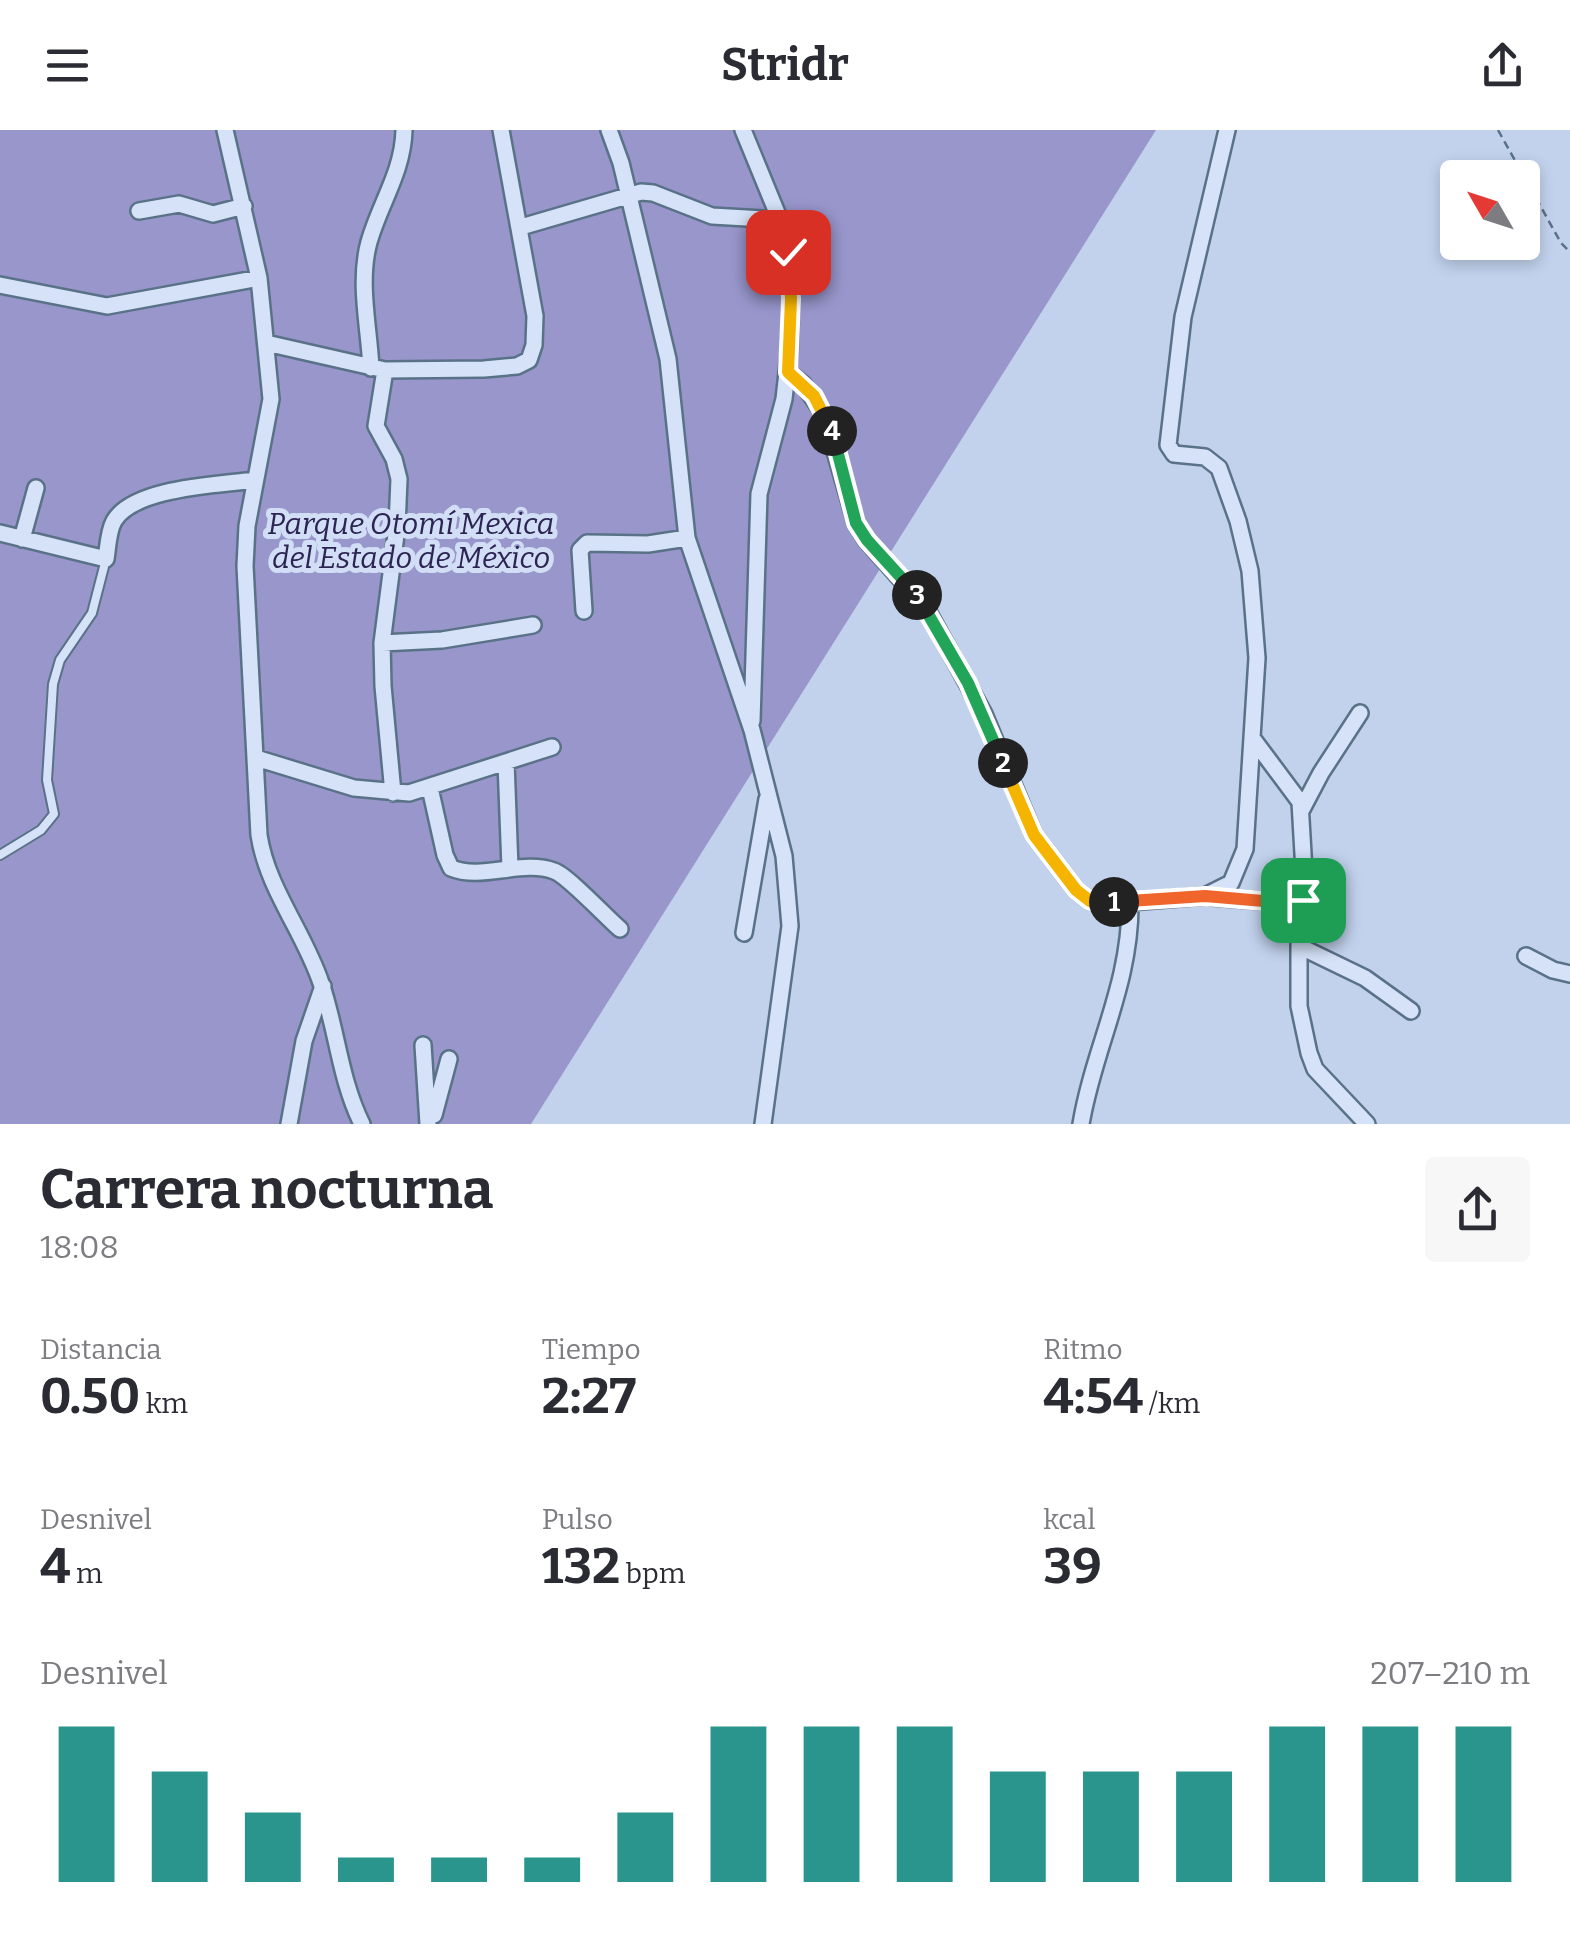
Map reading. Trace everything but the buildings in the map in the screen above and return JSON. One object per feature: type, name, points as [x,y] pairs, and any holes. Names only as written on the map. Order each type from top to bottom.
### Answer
[{"type":"street","points":[[225,130],[259,278],[271,399],[247,526],[245,599],[262,854],[303,936],[322,986],[349,1093],[362,1124]]},
{"type":"street","points":[[393,793],[382,686],[382,643],[399,496],[397,467],[376,426],[378,369],[365,264],[378,216],[402,159],[404,130]]},
{"type":"street","points":[[266,343],[378,369],[484,369],[517,366],[529,360],[535,316],[501,130]]},
{"type":"street","points":[[609,130],[673,386],[687,538],[752,730],[784,856],[790,926],[763,1124]]},
{"type":"street","points":[[1205,896],[1227,888],[1242,862],[1254,740],[1256,627],[1250,571],[1238,522],[1215,464],[1204,457],[1180,457],[1170,451],[1168,444],[1183,317],[1227,130]]},
{"type":"street","points":[[741,133],[780,220],[790,272],[788,372],[758,494],[752,730]]},
{"type":"street","points":[[521,227],[628,194],[653,193],[712,216],[780,220]]},
{"type":"street","points":[[140,211],[179,204],[212,214],[244,206]]},
{"type":"street","points":[[0,285],[108,306],[259,278]]},
{"type":"street","points":[[788,372],[804,384],[824,414],[856,523],[926,608],[984,714],[1034,835],[1086,900],[1130,902],[1205,896],[1275,902],[1303,900]]},
{"type":"street","points":[[0,533],[106,560],[115,520],[134,503],[172,492],[255,480]]},
{"type":"street","points":[[22,539],[36,488]]},
{"type":"street","points":[[584,611],[580,550],[587,543],[648,544],[687,538]]},
{"type":"street","points":[[382,643],[442,640],[533,624]]},
{"type":"street","points":[[1301,811],[1360,713]]},
{"type":"street","points":[[1254,740],[1293,789],[1301,811],[1300,1006],[1315,1070],[1367,1124]]},
{"type":"street","points":[[256,758],[354,788],[393,793],[430,788],[552,747]]},
{"type":"street","points":[[506,762],[510,868]]},
{"type":"street","points":[[430,788],[451,868],[463,872],[510,868],[556,871],[620,930]]},
{"type":"street","points":[[744,933],[769,790]]},
{"type":"street","points":[[1081,1124],[1123,978],[1130,902]]},
{"type":"street","points":[[1299,946],[1365,978],[1411,1011]]},
{"type":"street","points":[[1526,956],[1570,974]]},
{"type":"street","points":[[291,1123],[304,1041],[322,986]]},
{"type":"street","points":[[424,1045],[430,1124]]},
{"type":"street","points":[[430,1124],[449,1059]]},
{"type":"lane","points":[[0,855],[40,830],[54,814],[47,768],[48,714],[56,670],[92,613],[106,560]]},
{"type":"path","points":[[1498,130],[1561,243],[1570,252]]},
{"type":"green space","name":"Parque Otomí Mexica del Estado de México","points":[[0,130],[1156,130],[531,1124],[0,1124]]},
{"type":"route","points":[[788,252],[788,372],[804,384],[824,414],[856,523],[926,608],[984,714],[1010,784],[1048,855],[1090,901],[1205,896],[1275,902],[1303,900]]}]
